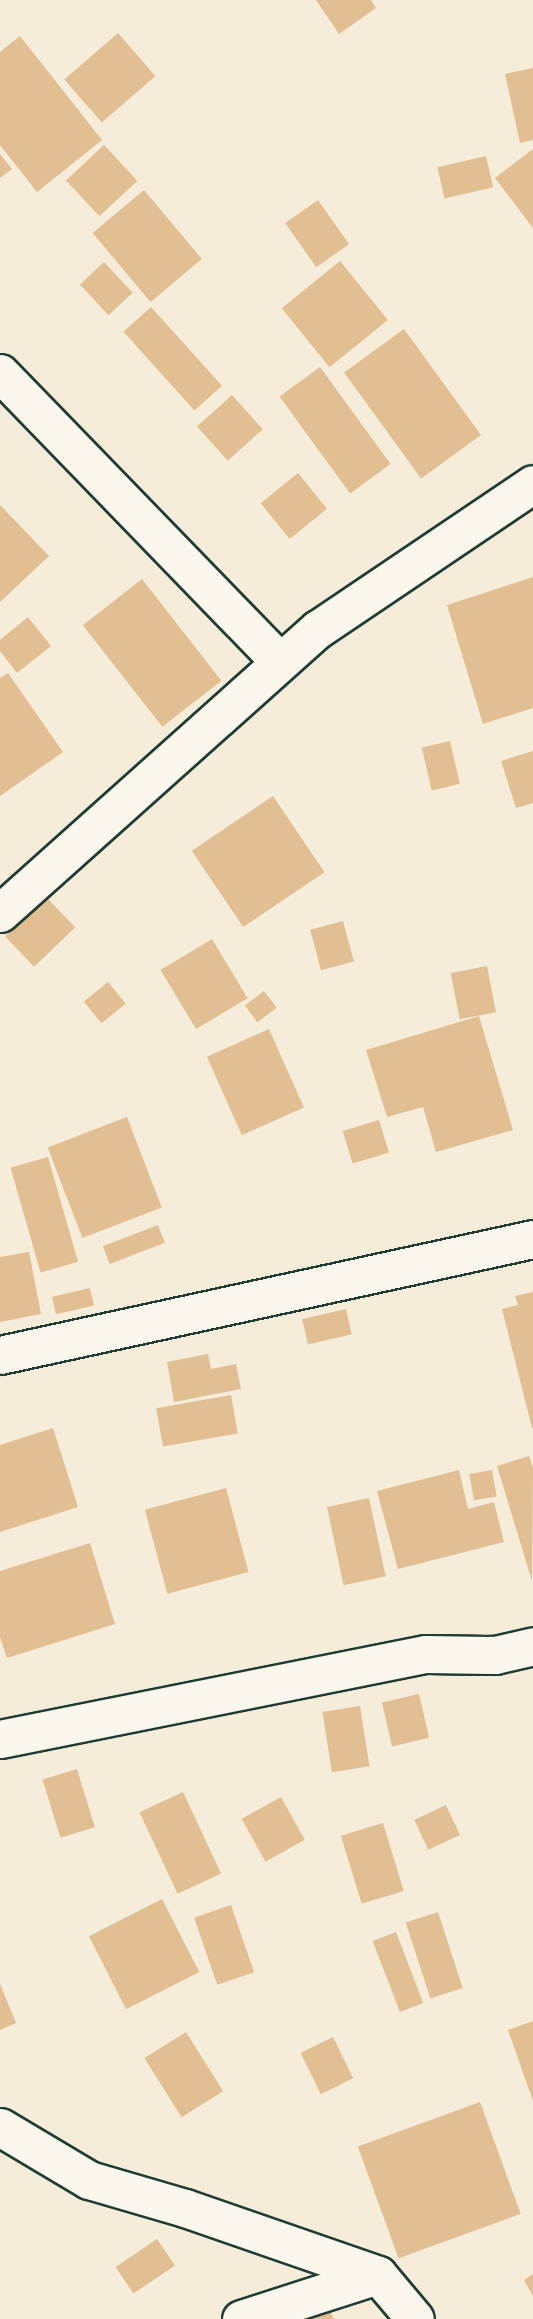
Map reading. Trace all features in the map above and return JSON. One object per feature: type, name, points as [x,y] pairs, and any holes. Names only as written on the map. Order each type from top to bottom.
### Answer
[{"type":"street","points":[[0,373],[279,661]]},
{"type":"street","points":[[0,912],[279,661],[394,575],[533,484]]},
{"type":"street","points":[[0,1355],[533,1239]]},
{"type":"street","points":[[0,1739],[426,1654],[495,1656],[533,1646]]},
{"type":"street","points":[[0,2127],[89,2180],[185,2208],[378,2275],[415,2319]]},
{"type":"street","points":[[241,2319],[378,2275]]},
{"type":"building","points":[[316,0],[371,0],[376,8],[339,34]]},
{"type":"building","points":[[118,33],[155,76],[102,123],[64,80]]},
{"type":"building","points":[[20,36],[102,140],[37,192],[0,145],[0,52]]},
{"type":"building","points":[[533,68],[533,140],[520,143],[505,74]]},
{"type":"building","points":[[104,145],[137,181],[99,216],[66,180]]},
{"type":"building","points":[[533,149],[533,228],[495,178]]},
{"type":"building","points":[[0,154],[12,169],[0,178]]},
{"type":"building","points":[[486,156],[493,187],[444,198],[437,167]]},
{"type":"building","points":[[144,190],[202,259],[151,302],[93,233]]},
{"type":"building","points":[[318,200],[349,244],[316,267],[285,223]]},
{"type":"building","points":[[340,261],[388,320],[330,367],[282,308]]},
{"type":"building","points":[[104,262],[133,293],[109,315],[80,285]]},
{"type":"building","points":[[151,307],[222,386],[194,411],[124,332]]},
{"type":"building","points":[[404,329],[481,435],[421,478],[344,372]]},
{"type":"building","points":[[320,367],[391,464],[350,493],[280,396]]},
{"type":"building","points":[[232,395],[263,429],[228,461],[197,426]]},
{"type":"building","points":[[298,473],[327,509],[290,539],[261,503]]},
{"type":"building","points":[[0,505],[49,556],[0,602]]},
{"type":"building","points":[[533,577],[533,708],[483,724],[447,605]]},
{"type":"building","points":[[142,579],[221,681],[162,727],[83,625]]},
{"type":"building","points":[[28,617],[51,646],[17,673],[0,651],[0,640]]},
{"type":"building","points":[[8,673],[63,752],[0,796],[0,678]]},
{"type":"building","points":[[450,741],[460,784],[432,790],[422,748]]},
{"type":"building","points":[[533,751],[533,803],[516,808],[501,761]]},
{"type":"building","points":[[273,796],[324,872],[243,927],[192,851]]},
{"type":"building","points":[[46,897],[75,927],[34,967],[5,937]]},
{"type":"building","points":[[343,921],[354,962],[321,970],[310,930]]},
{"type":"building","points":[[212,939],[248,998],[196,1029],[161,970]]},
{"type":"building","points":[[487,966],[496,1012],[460,1019],[451,973]]},
{"type":"building","points":[[108,982],[126,1004],[102,1023],[84,1002]]},
{"type":"building","points":[[264,991],[277,1008],[257,1022],[245,1005]]},
{"type":"building","points":[[479,1016],[513,1130],[436,1152],[423,1107],[387,1117],[366,1050]]},
{"type":"building","points":[[269,1029],[304,1108],[242,1135],[207,1057]]},
{"type":"building","points":[[127,1117],[162,1208],[82,1238],[48,1147]]},
{"type":"building","points":[[379,1120],[389,1153],[353,1164],[343,1131]]},
{"type":"building","points":[[48,1157],[78,1262],[41,1273],[11,1168]]},
{"type":"building","points":[[158,1225],[165,1243],[110,1264],[103,1246]]},
{"type":"building","points":[[29,1252],[41,1314],[0,1322],[0,1257]]},
{"type":"building","points":[[90,1288],[94,1306],[56,1314],[52,1297]]},
{"type":"building","points":[[533,1292],[532,1428],[502,1309],[518,1305],[515,1296]]},
{"type":"building","points":[[346,1309],[352,1334],[308,1344],[302,1319]]},
{"type":"building","points":[[208,1354],[211,1369],[236,1364],[241,1389],[174,1402],[167,1362]]},
{"type":"building","points":[[231,1395],[238,1433],[163,1447],[156,1408]]},
{"type":"building","points":[[53,1428],[78,1507],[0,1532],[0,1445]]},
{"type":"building","points":[[529,1456],[533,1468],[532,1581],[497,1466]]},
{"type":"building","points":[[459,1470],[468,1509],[494,1502],[504,1542],[398,1569],[377,1491]]},
{"type":"building","points":[[492,1470],[497,1497],[474,1501],[469,1474]]},
{"type":"building","points":[[226,1488],[249,1572],[167,1594],[145,1510]]},
{"type":"building","points":[[369,1498],[386,1576],[344,1585],[327,1507]]},
{"type":"building","points":[[90,1543],[115,1624],[7,1658],[0,1637],[0,1571]]},
{"type":"building","points":[[419,1694],[429,1738],[392,1746],[382,1703]]},
{"type":"building","points":[[360,1706],[370,1766],[332,1772],[322,1712]]},
{"type":"building","points":[[77,1769],[95,1827],[60,1838],[43,1780]]},
{"type":"building","points":[[183,1792],[221,1874],[178,1894],[139,1812]]},
{"type":"building","points":[[281,1797],[305,1840],[265,1862],[242,1819]]},
{"type":"building","points":[[446,1805],[460,1835],[428,1850],[414,1820]]},
{"type":"building","points":[[383,1823],[404,1891],[362,1904],[341,1836]]},
{"type":"building","points":[[162,1899],[199,1972],[126,2009],[89,1936]]},
{"type":"building","points":[[231,1905],[254,1972],[217,1985],[194,1918]]},
{"type":"building","points":[[438,1912],[463,1988],[430,1999],[406,1923]]},
{"type":"building","points":[[396,1932],[423,2003],[400,2012],[373,1941]]},
{"type":"building","points":[[0,1984],[16,2023],[0,2030]]},
{"type":"building","points":[[533,2021],[533,2101],[508,2030]]},
{"type":"building","points":[[186,2032],[223,2091],[182,2117],[144,2058]]},
{"type":"building","points":[[333,2037],[353,2078],[321,2094],[301,2053]]},
{"type":"building","points":[[480,2102],[521,2214],[399,2258],[358,2146]]},
{"type":"building","points":[[157,2239],[175,2266],[133,2293],[116,2267]]},
{"type":"building","points":[[533,2274],[533,2296],[524,2280]]},
{"type":"building","points":[[327,2305],[334,2319],[301,2319]]}]
